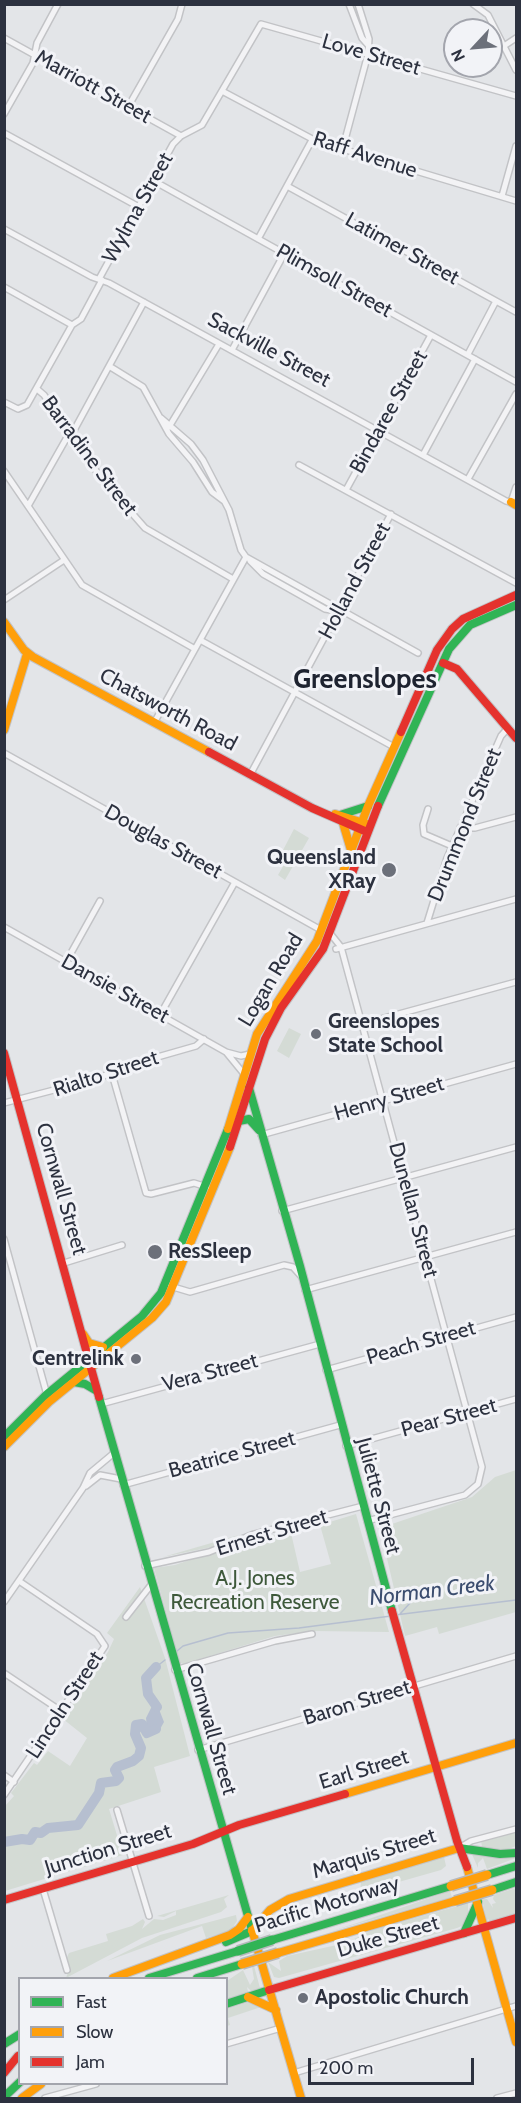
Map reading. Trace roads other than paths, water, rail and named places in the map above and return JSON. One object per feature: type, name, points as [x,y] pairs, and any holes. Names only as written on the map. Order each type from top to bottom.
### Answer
[{"type":"main road","name":"Logan Road","points":[[4,1437],[89,1364],[152,1318],[169,1286],[239,1121],[272,1023],[323,949],[325,931],[351,850],[453,642],[466,628],[516,602]]},
{"type":"main road","name":"Logan Road","points":[[210,1188],[250,1054],[264,1018],[325,931],[364,827],[368,806],[441,642],[457,624],[470,614],[516,602]]},
{"type":"main road","name":"Chatsworth Road","points":[[4,622],[7,632],[27,654],[250,775],[328,814],[364,827]]},
{"type":"main road","points":[[4,730],[27,654]]},
{"type":"main road","points":[[431,663],[443,663],[457,669],[516,738]]},
{"type":"main road","points":[[351,850],[342,819],[346,811],[368,806]]},
{"type":"main road","name":"Cornwall Street","points":[[4,1053],[145,1566],[301,2098]]},
{"type":"main road","name":"Juliette Street","points":[[249,1086],[282,1211],[297,1254],[340,1425],[412,1687],[459,1848],[478,1902],[483,1928],[512,2007],[516,2042]]},
{"type":"main road","points":[[239,1121],[249,1119],[260,1133]]},
{"type":"main road","name":"Logan Road","points":[[4,1447],[48,1398],[74,1382],[103,1347],[146,1311],[169,1286]]},
{"type":"main road","points":[[83,1334],[89,1343],[103,1347]]},
{"type":"main road","points":[[74,1382],[85,1384],[97,1391]]},
{"type":"main road","name":"Earl Street","points":[[222,1833],[239,1825],[516,1743]]},
{"type":"main road","name":"Junction Street","points":[[4,1900],[222,1833]]},
{"type":"main road","points":[[459,1848],[501,1854],[516,1852]]},
{"type":"main road","name":"Marquis Street","points":[[252,1931],[270,1910],[289,1899],[459,1848]]},
{"type":"main road","name":"Pacific Motorway","points":[[152,1977],[516,1866]]},
{"type":"main road","name":"Pacific Motorway","points":[[200,1977],[516,1882]]},
{"type":"main road","points":[[464,1933],[478,1902]]},
{"type":"main road","points":[[115,1977],[154,1961],[215,1942],[235,1932],[248,1917]]},
{"type":"main road","name":"Duke Street","points":[[228,2003],[516,1918]]},
{"type":"main road","points":[[215,1942],[236,1940],[252,1931]]},
{"type":"main road","points":[[248,1997],[276,2010]]},
{"type":"main road","points":[[4,2044],[18,2035]]},
{"type":"main road","points":[[4,2066],[18,2056]]},
{"type":"main road","points":[[4,2073],[18,2056]]},
{"type":"main road","points":[[4,2097],[18,2084]]},
{"type":"main road","points":[[22,2098],[40,2085]]},
{"type":"street","points":[[4,114],[35,55],[37,43],[58,4]]},
{"type":"street","points":[[128,107],[178,19],[182,4]]},
{"type":"street","points":[[349,4],[362,38],[369,46]]},
{"type":"street","points":[[342,151],[369,46],[368,30],[358,4]]},
{"type":"street","points":[[473,4],[488,15],[516,70]]},
{"type":"street","name":"Love Street","points":[[261,24],[516,96]]},
{"type":"street","name":"Wylma Street","points":[[4,402],[22,409],[37,389],[72,325],[81,320],[100,279],[173,144],[181,136],[202,125],[261,24]]},
{"type":"street","name":"Marriott Street","points":[[4,38],[181,136]]},
{"type":"street","points":[[504,45],[516,39]]},
{"type":"street","name":"Raff Avenue","points":[[222,91],[312,140],[342,151],[516,201]]},
{"type":"street","points":[[4,133],[139,207]]},
{"type":"street","points":[[258,239],[312,140]]},
{"type":"street","points":[[502,196],[516,146]]},
{"type":"street","name":"Plimsoll Street","points":[[152,180],[516,382]]},
{"type":"street","name":"Latimer Street","points":[[287,186],[516,312]]},
{"type":"street","name":"Sackville Street","points":[[4,229],[514,504]]},
{"type":"street","points":[[232,350],[284,254]]},
{"type":"street","points":[[4,287],[72,325]]},
{"type":"street","points":[[468,354],[496,301]]},
{"type":"street","points":[[28,506],[144,303]]},
{"type":"street","name":"Bindaree Street","points":[[346,490],[431,335]]},
{"type":"street","points":[[169,428],[219,344]]},
{"type":"street","points":[[423,455],[476,359]]},
{"type":"street","points":[[109,366],[142,386],[161,418],[225,502],[241,551],[263,574],[325,609],[339,611],[418,653]]},
{"type":"street","name":"Barradine Street","points":[[37,389],[71,433],[101,478],[147,531],[233,579]]},
{"type":"street","points":[[468,479],[516,394]]},
{"type":"street","points":[[169,428],[197,451],[219,494]]},
{"type":"street","points":[[299,465],[516,583]]},
{"type":"street","points":[[4,471],[84,586],[195,649]]},
{"type":"street","points":[[514,504],[516,486]]},
{"type":"street","name":"Holland Street","points":[[250,775],[392,514]]},
{"type":"street","points":[[154,723],[246,557]]},
{"type":"street","points":[[4,600],[64,560]]},
{"type":"street","points":[[200,640],[394,747]]},
{"type":"street","name":"Drummond Street","points":[[427,924],[427,917],[452,846],[501,736],[508,728]]},
{"type":"street","name":"Douglas Street","points":[[4,753],[325,931]]},
{"type":"street","points":[[428,808],[423,825],[424,834],[452,846]]},
{"type":"street","points":[[460,828],[471,829],[516,817]]},
{"type":"street","points":[[160,1015],[235,882]]},
{"type":"street","points":[[323,949],[340,950],[516,899]]},
{"type":"street","points":[[66,962],[100,901]]},
{"type":"street","name":"Dansie Street","points":[[4,927],[226,1052],[241,1056],[250,1054]]},
{"type":"street","name":"Dunellan Street","points":[[325,931],[340,950],[362,1024],[482,1467],[478,1484],[465,1495],[367,1521]]},
{"type":"street","points":[[362,1024],[516,982]]},
{"type":"street","name":"Rialto Street","points":[[4,1103],[100,1078],[109,1073],[196,1046],[204,1039]]},
{"type":"street","name":"Dansie Street","points":[[226,1052],[244,1074]]},
{"type":"street","name":"Henry Street","points":[[260,1133],[516,1064]]},
{"type":"street","points":[[109,1073],[114,1081],[146,1193],[151,1194],[194,1183],[210,1188]]},
{"type":"street","points":[[282,1211],[516,1147]]},
{"type":"street","points":[[305,1290],[516,1232]]},
{"type":"street","points":[[4,1239],[48,1398]]},
{"type":"street","points":[[63,1263],[122,1245]]},
{"type":"street","points":[[287,1265],[292,1255],[292,1245]]},
{"type":"street","points":[[169,1286],[194,1291],[287,1265],[295,1269],[302,1278]]},
{"type":"street","name":"Peach Street","points":[[326,1370],[516,1317]]},
{"type":"street","name":"Vera Street","points":[[100,1404],[320,1344]]},
{"type":"street","name":"Pear Street","points":[[346,1446],[516,1399]]},
{"type":"street","name":"Beatrice Street","points":[[83,1488],[100,1475],[122,1482],[340,1425]]},
{"type":"street","points":[[4,1602],[83,1488],[93,1469],[114,1453]]},
{"type":"street","name":"Ernest Street","points":[[145,1566],[209,1552],[254,1534],[363,1506]]},
{"type":"street","name":"Lincoln Street","points":[[4,1795],[104,1644],[96,1634],[19,1581]]},
{"type":"street","points":[[126,1617],[151,1586]]},
{"type":"street","points":[[4,1587],[11,1592]]},
{"type":"street","points":[[175,1670],[275,1641],[312,1634]]},
{"type":"street","name":"Baron Street","points":[[198,1750],[516,1656]]},
{"type":"street","points":[[4,1673],[61,1711]]},
{"type":"street","points":[[4,1775],[14,1782]]},
{"type":"street","points":[[117,1810],[149,1916]]},
{"type":"street","name":"Marquis Street","points":[[459,1848],[471,1841],[516,1829]]},
{"type":"street","points":[[43,1889],[67,1970]]},
{"type":"street","points":[[294,2073],[512,2007]]},
{"type":"street","points":[[228,2043],[281,2028]]},
{"type":"street","points":[[45,2098],[92,2085]]},
{"type":"street","points":[[497,2098],[516,2092]]},
{"type":"water","points":[[150,1697],[157,1704],[164,1722],[159,1731],[147,1734],[144,1732],[147,1728],[146,1718],[153,1704]]},
{"type":"waterway","name":"Norman Creek","points":[[395,1615],[516,1600]]},
{"type":"waterway","points":[[400,1614],[410,1603]]},
{"type":"waterway","name":"Norman Creek","points":[[177,1651],[183,1646],[228,1633],[299,1628],[391,1616]]},
{"type":"waterway","name":"Norman Creek","points":[[156,1667],[165,1660]]},
{"type":"waterway","name":"Norman Creek","points":[[156,1667],[146,1678],[148,1694],[157,1707]]},
{"type":"waterway","name":"Norman Creek","points":[[4,1842],[30,1840],[35,1832],[41,1833],[48,1828],[78,1825],[99,1793],[101,1783],[116,1781],[119,1778],[115,1770],[117,1767],[139,1756],[141,1748],[135,1734],[136,1725],[142,1724],[147,1733],[156,1729]]},
{"type":"place","name":"Queensland XRay","points":[[389,870]]},
{"type":"place","name":"Greenslopes State School","points":[[316,1034]]},
{"type":"place","name":"ResSleep","points":[[155,1252]]},
{"type":"place","name":"Centrelink","points":[[136,1359]]},
{"type":"place","name":"Apostolic Church","points":[[303,1998]]},
{"type":"district","name":"Greenslopes","points":[[365,680]]},
{"type":"park label","name":"A.J. Jones Recreation Reserve","points":[[255,1591]]}]
